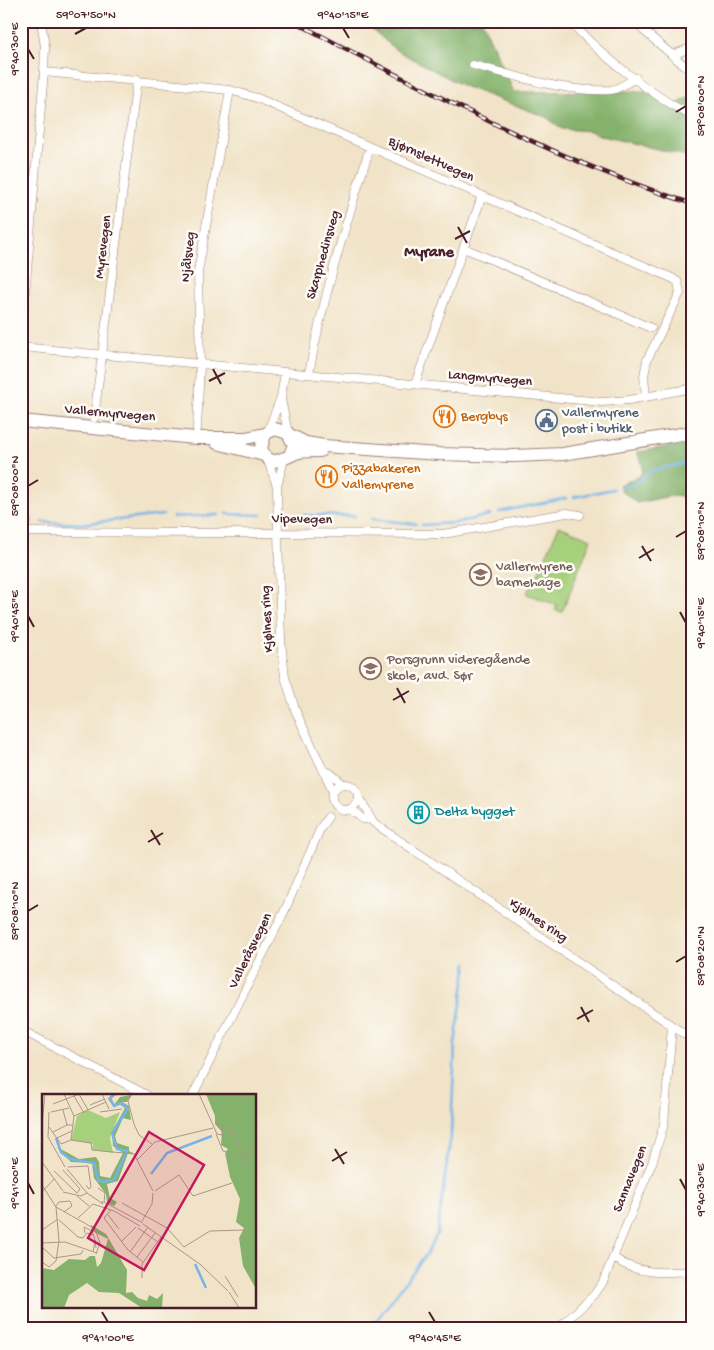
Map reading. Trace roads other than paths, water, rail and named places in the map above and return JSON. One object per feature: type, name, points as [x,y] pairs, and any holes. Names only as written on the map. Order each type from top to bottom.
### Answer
[{"type":"main road","name":"Vallermyrvegen","points":[[21,421],[246,438],[266,433]]},
{"type":"main road","points":[[535,454],[561,447],[693,426]]},
{"type":"main road","points":[[439,454],[396,456],[314,451],[277,461],[266,456],[261,445],[266,433],[278,429],[314,445],[489,456],[563,454],[693,432]]},
{"type":"main road","name":"Vallermyrvegen","points":[[196,433],[266,456]]},
{"type":"main road","points":[[287,458],[294,445],[289,434]]},
{"type":"street","points":[[21,341],[44,72],[45,47],[42,21]]},
{"type":"street","points":[[571,21],[585,36],[636,78],[663,99],[693,116]]},
{"type":"street","points":[[637,21],[642,30],[693,73]]},
{"type":"street","points":[[672,55],[693,47]]},
{"type":"street","points":[[473,65],[545,84],[613,90],[636,78]]},
{"type":"street","name":"Bjørnslettvegen","points":[[44,72],[137,79],[230,90],[257,98],[678,282],[680,293],[647,360],[644,376],[646,396]]},
{"type":"street","name":"Myrevegen","points":[[94,418],[137,79]]},
{"type":"street","name":"Njålsveg","points":[[196,433],[200,364],[198,272],[230,90]]},
{"type":"street","name":"Skarphedinsveg","points":[[309,373],[322,305],[346,220],[370,147]]},
{"type":"street","points":[[415,384],[482,196]]},
{"type":"street","points":[[464,248],[651,328]]},
{"type":"street","name":"Langmyrvegen","points":[[21,347],[602,402],[693,388]]},
{"type":"street","points":[[266,433],[281,397],[285,372]]},
{"type":"street","points":[[281,397],[289,434]]},
{"type":"street","name":"Kjølnes ring","points":[[266,456],[278,486]]},
{"type":"street","name":"Kjølnes ring","points":[[287,458],[278,486],[281,642],[285,677],[314,753],[326,772],[325,775],[334,791]]},
{"type":"street","name":"Vipevegen","points":[[21,532],[443,534],[567,513],[580,515]]},
{"type":"street","name":"Kjølnes ring","points":[[326,772],[343,784]]},
{"type":"street","points":[[359,797],[357,803],[350,809],[336,806],[332,797],[334,791],[343,784],[352,785],[359,797],[370,820]]},
{"type":"street","name":"Kjølnes ring","points":[[350,809],[363,819],[370,820],[693,1040]]},
{"type":"street","name":"Valleråsvegen","points":[[193,1094],[285,910],[321,827],[328,817]]},
{"type":"street","name":"Sannavegen","points":[[558,1329],[598,1289],[614,1258],[652,1163],[664,1124],[672,1026]]},
{"type":"street","points":[[21,1030],[145,1094]]},
{"type":"street","points":[[614,1258],[624,1265],[642,1271],[693,1271]]},
{"type":"waterway","points":[[620,487],[633,485],[652,470],[693,462]]},
{"type":"waterway","points":[[574,497],[613,489]]},
{"type":"waterway","points":[[499,512],[567,498]]},
{"type":"waterway","points":[[227,514],[262,515]]},
{"type":"waterway","points":[[42,522],[80,524],[163,515]]},
{"type":"waterway","points":[[173,517],[219,515]]},
{"type":"waterway","points":[[289,515],[355,516]]},
{"type":"waterway","points":[[422,525],[454,523],[490,515]]},
{"type":"waterway","points":[[372,519],[416,524]]},
{"type":"waterway","points":[[21,522],[32,521]]},
{"type":"waterway","points":[[370,1329],[427,1253],[437,1234],[451,1133],[455,1044],[467,963]]},
{"type":"railway","points":[[293,21],[440,97],[539,144],[589,166],[693,204]]},
{"type":"place","name":"Bergbys","points":[[445,417]]},
{"type":"place","name":"Vallermyrene post i butikk","points":[[546,421]]},
{"type":"place","name":"Pizzabakeren Vallemyrene","points":[[326,477]]},
{"type":"place","name":"Vallermyrene barnehage","points":[[480,575]]},
{"type":"place","name":"Porsgrunn videregående skole, avd. Sør","points":[[371,668]]},
{"type":"place","name":"Delta bygget","points":[[419,812]]},
{"type":"district","name":"Myrane","points":[[429,253]]}]
